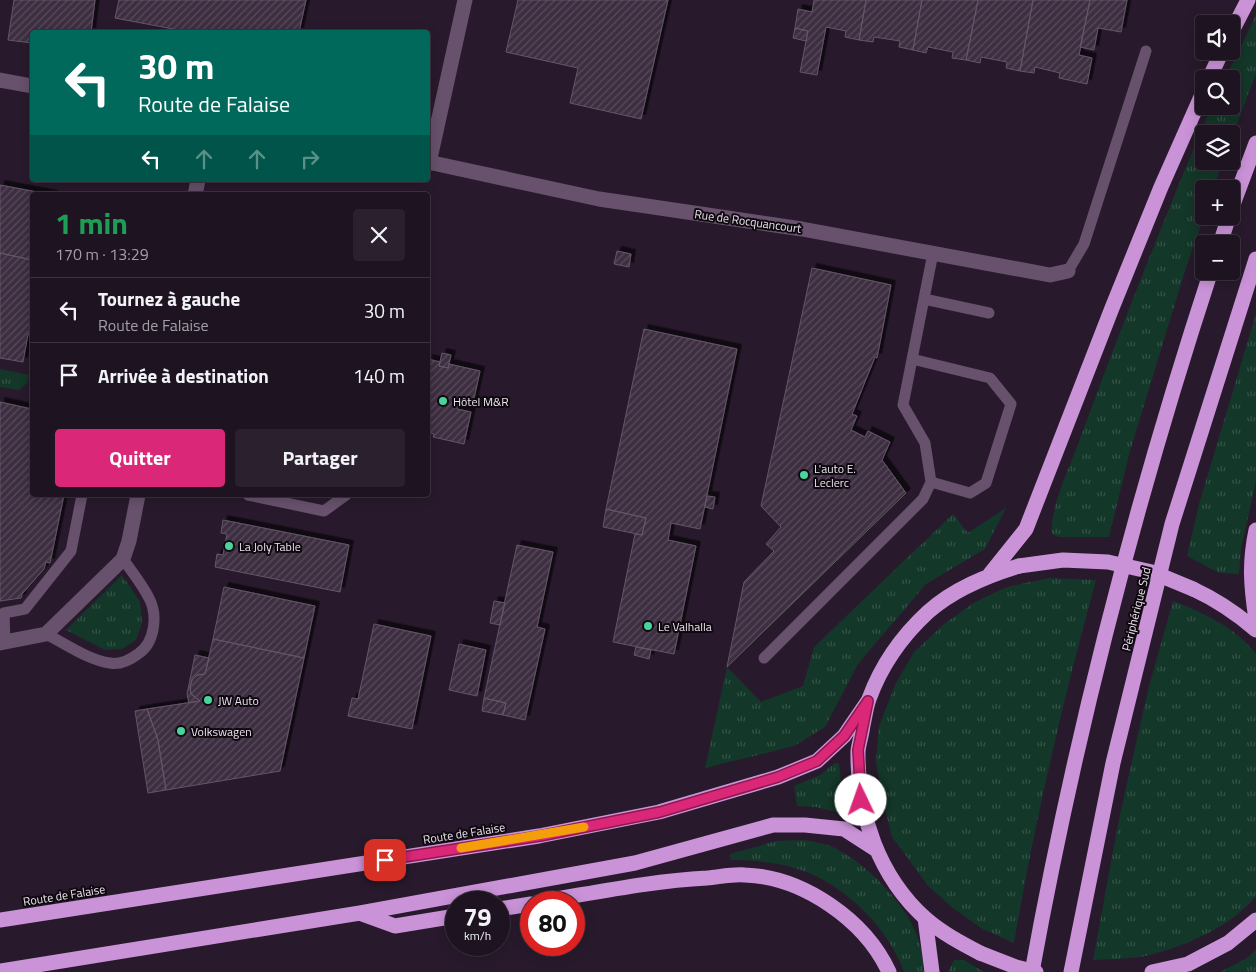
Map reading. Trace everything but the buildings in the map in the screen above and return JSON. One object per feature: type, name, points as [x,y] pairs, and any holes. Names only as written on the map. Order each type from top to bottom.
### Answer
[{"type":"highway","points":[[1240,16],[1248,0]]},
{"type":"highway","points":[[990,574],[1026,530],[1119,290],[1195,110]]},
{"type":"highway","points":[[1240,186],[1256,143]]},
{"type":"highway","name":"Périphérique Sud","points":[[1071,972],[1113,763],[1172,524],[1256,259]]},
{"type":"highway","name":"Périphérique Sud","points":[[1032,972],[1049,879],[1087,709],[1136,519],[1181,362],[1208,280]]},
{"type":"highway","points":[[1256,530],[1252,549],[1250,583],[1256,620]]},
{"type":"highway","points":[[1036,972],[1016,968],[951,938],[925,918],[896,886],[875,849],[861,800],[858,750],[868,701],[888,660],[903,638],[928,612],[957,590],[990,574],[1019,566],[1063,560],[1108,562],[1152,572],[1193,589],[1224,605],[1238,614],[1256,630]]},
{"type":"highway","name":"Route de Falaise","points":[[0,920],[540,836],[660,812],[778,777],[817,761],[844,736],[868,701]]},
{"type":"highway","points":[[0,971],[360,913],[635,863],[772,825],[805,825],[844,830],[875,849]]},
{"type":"highway","points":[[585,895],[677,880],[745,875],[778,881],[810,893],[831,905],[853,923],[874,947],[889,972]]},
{"type":"highway","points":[[360,913],[395,926],[445,918]]},
{"type":"highway","points":[[925,918],[932,972]]},
{"type":"highway","points":[[1152,972],[1186,968],[1228,943],[1256,920]]},
{"type":"street","points":[[430,153],[465,0]]},
{"type":"street","points":[[0,80],[30,86]]},
{"type":"street","name":"Rue de Rocquancourt","points":[[430,162],[599,199],[802,229],[1050,276],[1068,271]]},
{"type":"street","points":[[2,642],[46,634],[123,559],[129,541],[138,497]]},
{"type":"lane","points":[[1068,271],[1084,244],[1146,51]]},
{"type":"lane","points":[[764,658],[923,499],[931,482],[925,443],[903,405],[933,253]]},
{"type":"lane","points":[[924,299],[989,313]]},
{"type":"lane","points":[[912,359],[990,378],[1011,404],[986,482],[970,493],[931,482]]},
{"type":"lane","points":[[2,642],[4,613],[25,609],[71,551],[82,497]]},
{"type":"lane","points":[[258,497],[324,511],[343,497]]},
{"type":"lane","points":[[46,634],[96,660],[112,664],[128,661],[143,651],[150,639],[154,623],[150,599],[123,559]]},
{"type":"green space","points":[[1256,15],[1256,74],[1236,125],[1204,125],[1208,115],[1240,115],[1240,70],[1229,70],[1234,60],[1240,60],[1240,48]]},
{"type":"green space","points":[[1195,146],[1195,170],[1220,170],[1216,180],[1195,180],[1195,225],[1201,225],[1197,235],[1195,235],[1195,242],[1130,451],[1109,537],[1059,537],[1052,534],[1052,523],[1057,498]]},
{"type":"green space","points":[[1256,314],[1256,481],[1241,549],[1239,574],[1219,573],[1187,556],[1199,504]]},
{"type":"green space","points":[[0,369],[29,375],[27,383],[19,390],[0,387]]},
{"type":"green space","points":[[1006,508],[985,549],[926,584],[858,664],[825,727],[794,746],[705,768],[727,667],[761,702],[803,686],[814,647],[953,514],[968,533]]},
{"type":"green space","points":[[122,575],[140,602],[142,623],[136,640],[122,649],[105,650],[66,630]]},
{"type":"green space","points":[[1049,578],[1096,580],[1050,760],[1014,943],[981,928],[953,908],[929,887],[892,837],[876,762],[879,726],[895,685],[914,652],[944,624],[975,602],[1007,587]]},
{"type":"green space","points":[[1173,601],[1207,616],[1229,629],[1248,644],[1256,654],[1256,896],[1234,917],[1220,926],[1176,947],[1146,956],[1093,960],[1119,819],[1148,690]]},
{"type":"green space","points":[[835,763],[839,764],[845,812],[797,806],[794,786],[820,775]]},
{"type":"green space","points":[[805,840],[835,848],[848,855],[885,887],[914,927],[920,945],[924,972],[904,972],[897,956],[878,926],[852,900],[822,879],[807,872],[779,864],[731,860],[730,854],[776,841]]},
{"type":"green space","points":[[1256,950],[1256,972],[1220,972],[1247,958]]},
{"type":"green space","points":[[954,960],[964,960],[984,972],[948,972]]},
{"type":"slow traffic","points":[[461,848],[584,827]]},
{"type":"place","name":"Hôtel M&R","points":[[443,401]]},
{"type":"place","name":"L'auto E. Leclerc","points":[[804,475]]},
{"type":"place","name":"La Joly Table","points":[[229,546]]},
{"type":"place","name":"Le Valhalla","points":[[648,626]]},
{"type":"place","name":"JW Auto","points":[[208,700]]},
{"type":"place","name":"Volkswagen","points":[[181,731]]},
{"type":"route","points":[[385,860],[540,836],[660,812],[778,777],[817,761],[844,736],[868,701],[858,750],[861,800]]}]
